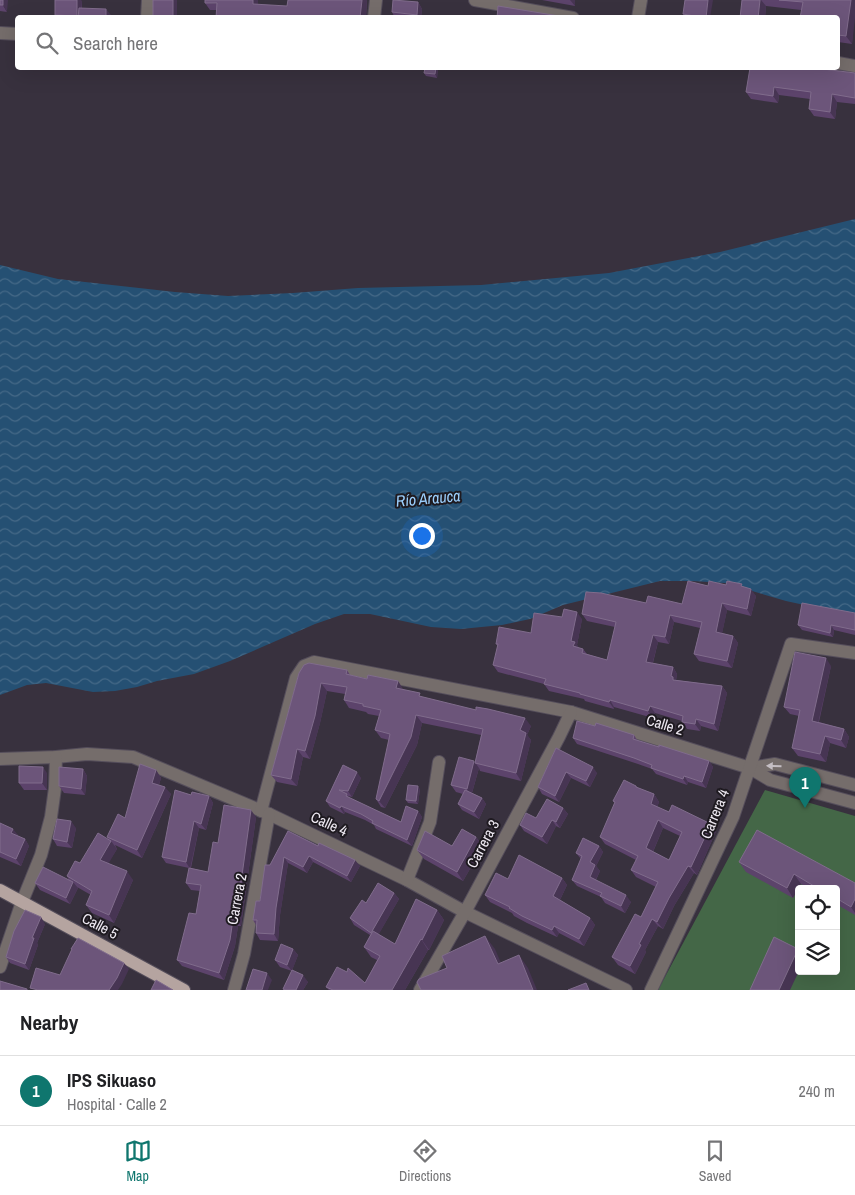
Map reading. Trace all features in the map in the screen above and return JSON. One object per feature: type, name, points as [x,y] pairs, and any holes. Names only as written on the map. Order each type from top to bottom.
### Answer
[{"type":"main road","name":"Calle 5","points":[[0,890],[184,990]]},
{"type":"street","points":[[147,15],[148,0]]},
{"type":"street","points":[[374,15],[376,0]]},
{"type":"street","points":[[475,0],[490,1],[558,15]]},
{"type":"street","points":[[638,15],[641,0]]},
{"type":"street","points":[[0,33],[15,34]]},
{"type":"street","points":[[840,63],[855,66]]},
{"type":"street","name":"Carrera 4","points":[[651,990],[733,817],[791,644],[855,653]]},
{"type":"street","name":"Calle 2","points":[[265,812],[296,678],[304,666],[314,662],[571,712],[750,768],[770,780],[855,803]]},
{"type":"street","name":"Carrera 3","points":[[420,990],[465,912],[571,712]]},
{"type":"street","name":"Calle 4","points":[[0,759],[87,754],[133,756],[265,812],[407,880],[465,912],[626,990]]},
{"type":"street","points":[[0,967],[22,902],[41,855],[51,817],[55,788],[56,757]]},
{"type":"street","points":[[407,880],[430,822],[439,762]]},
{"type":"street","name":"Calle 2","points":[[750,768],[775,764],[855,785]]},
{"type":"street","name":"Carrera 2","points":[[234,990],[245,945],[265,812]]},
{"type":"green space","points":[[765,790],[855,816],[855,990],[658,990]]},
{"type":"water","name":"Río Arauca","points":[[855,219],[855,616],[786,601],[725,583],[660,581],[563,605],[530,619],[502,625],[461,629],[431,627],[370,614],[344,614],[194,674],[115,691],[93,692],[46,683],[27,685],[0,695],[0,265],[58,279],[228,296],[358,288],[481,285],[609,273],[720,252]]},
{"type":"building","points":[[55,0],[77,0],[77,15],[55,15]]},
{"type":"building","points":[[153,0],[173,0],[173,15],[153,15]]},
{"type":"building","points":[[205,0],[253,0],[253,4],[287,6],[288,0],[362,0],[360,15],[216,15],[217,3],[205,3]]},
{"type":"building","points":[[393,0],[418,2],[417,15],[392,12]]},
{"type":"building","points":[[685,0],[708,0],[706,15],[683,14]]},
{"type":"building","points":[[742,0],[760,0],[758,15],[740,15]]},
{"type":"building","points":[[779,0],[851,0],[846,36],[840,35],[840,15],[801,15],[803,2]]},
{"type":"building","points":[[498,6],[553,15],[497,15]]},
{"type":"building","points":[[79,8],[106,9],[106,15],[78,15]]},
{"type":"building","points":[[425,70],[436,70],[435,74],[424,73]]},
{"type":"building","points":[[750,70],[831,70],[855,73],[855,98],[832,94],[830,112],[809,109],[811,92],[774,87],[773,96],[746,92]]},
{"type":"building","points":[[688,581],[708,586],[709,581],[726,585],[727,581],[742,584],[741,586],[751,589],[747,609],[722,603],[716,632],[733,636],[727,661],[694,654],[702,622],[670,615],[665,637],[653,635],[646,662],[673,667],[671,676],[673,680],[722,686],[714,724],[696,719],[695,724],[682,722],[683,716],[650,706],[648,711],[610,700],[609,702],[544,684],[546,679],[493,665],[498,644],[496,644],[499,627],[531,633],[534,613],[562,617],[564,609],[577,612],[571,641],[575,642],[573,646],[583,649],[582,653],[607,660],[616,622],[582,614],[586,592],[601,593],[646,603],[648,596],[682,604]]},
{"type":"building","points":[[802,603],[855,613],[855,630],[831,625],[830,633],[798,625]]},
{"type":"building","points":[[795,652],[826,658],[812,721],[844,729],[841,740],[825,736],[820,754],[792,748],[800,710],[784,707]]},
{"type":"building","points":[[309,663],[347,670],[346,674],[367,679],[368,675],[398,681],[396,688],[420,693],[419,696],[476,710],[476,707],[525,718],[520,730],[526,733],[516,773],[475,763],[483,729],[416,715],[411,737],[379,801],[376,799],[390,734],[375,730],[381,710],[344,700],[347,687],[321,683],[315,716],[305,751],[297,749],[291,779],[271,775],[299,673],[304,665]]},
{"type":"building","points":[[577,721],[595,726],[596,723],[634,735],[633,739],[709,761],[702,782],[684,776],[683,779],[651,768],[652,765],[634,758],[573,738]]},
{"type":"building","points":[[556,748],[593,767],[586,781],[566,772],[555,796],[538,787]]},
{"type":"building","points":[[459,757],[474,761],[467,789],[451,785]]},
{"type":"building","points":[[140,764],[156,770],[152,783],[165,787],[137,850],[107,837],[118,814],[125,818]]},
{"type":"building","points":[[343,765],[357,772],[348,791],[339,790],[347,794],[346,796],[401,822],[406,806],[418,811],[407,840],[372,823],[373,821],[361,814],[341,806],[340,808],[326,801]]},
{"type":"building","points":[[19,766],[43,767],[42,783],[19,783]]},
{"type":"building","points":[[59,767],[83,769],[81,789],[59,786]]},
{"type":"building","points":[[624,780],[654,794],[651,804],[669,812],[672,805],[711,824],[691,867],[688,866],[657,922],[652,919],[630,966],[612,957],[635,914],[641,917],[658,882],[631,870],[638,856],[600,837],[615,802],[613,801]],"holes":[[[658,820],[682,832],[669,860],[646,848]]]},
{"type":"building","points":[[408,785],[418,786],[416,801],[406,800]]},
{"type":"building","points":[[175,790],[191,795],[192,792],[209,796],[201,824],[194,821],[186,862],[162,857]]},
{"type":"building","points":[[465,790],[482,798],[474,812],[458,804]]},
{"type":"building","points":[[547,799],[563,808],[556,822],[552,820],[542,837],[520,825],[526,813],[536,818]]},
{"type":"building","points":[[224,805],[251,810],[236,919],[233,919],[230,940],[219,973],[177,960],[189,913],[196,914],[201,885],[186,883],[189,868],[208,872],[213,842],[218,843]]},
{"type":"building","points":[[57,819],[71,821],[67,842],[53,839]]},
{"type":"building","points":[[0,823],[13,829],[11,833],[25,839],[16,859],[0,852]]},
{"type":"building","points":[[462,829],[476,837],[457,872],[417,850],[425,831],[452,846]]},
{"type":"building","points":[[757,830],[855,883],[855,899],[851,907],[840,900],[840,885],[812,885],[794,874],[787,888],[739,862]]},
{"type":"building","points":[[288,831],[318,846],[319,843],[355,860],[347,876],[309,856],[303,867],[284,857],[274,934],[256,933],[257,920],[253,920],[256,901],[260,901],[265,865],[270,865]]},
{"type":"building","points":[[98,833],[111,841],[100,860],[127,871],[109,915],[86,905],[92,891],[67,876],[75,861],[80,863]]},
{"type":"building","points":[[583,838],[599,846],[590,862],[595,865],[590,877],[626,895],[621,906],[600,896],[602,893],[572,880],[582,856],[576,853]]},
{"type":"building","points":[[519,855],[562,878],[553,896],[590,918],[579,939],[554,926],[552,930],[522,916],[510,907],[485,895],[496,873],[508,879]]},
{"type":"building","points":[[43,867],[73,882],[66,898],[35,883]]},
{"type":"building","points":[[378,883],[394,893],[371,933],[350,918],[362,900],[366,903]]},
{"type":"building","points":[[416,899],[437,910],[422,940],[392,990],[333,990],[326,987],[337,967],[347,972],[348,968],[365,983],[380,956],[364,947],[373,931],[395,944]]},
{"type":"building","points":[[25,910],[41,917],[32,938],[34,938],[25,964],[6,957],[14,931]]},
{"type":"building","points":[[485,936],[498,964],[519,955],[533,990],[421,990],[417,982],[419,979],[447,968],[442,956]]},
{"type":"building","points":[[774,937],[795,948],[795,955],[779,990],[750,990]]},
{"type":"building","points":[[78,938],[124,963],[109,990],[38,990],[30,988],[36,968],[60,975]]},
{"type":"building","points":[[281,944],[293,949],[287,965],[275,960]]},
{"type":"building","points":[[253,969],[267,973],[262,990],[246,990]]},
{"type":"building","points":[[292,970],[303,975],[296,990],[285,990],[283,989]]},
{"type":"building","points":[[156,980],[173,990],[151,990]]},
{"type":"building","points":[[0,981],[27,989],[27,990],[0,990]]},
{"type":"building","points":[[586,983],[589,990],[568,990]]},
{"type":"place","name":"IPS Sikuaso","points":[[805,808]]}]
